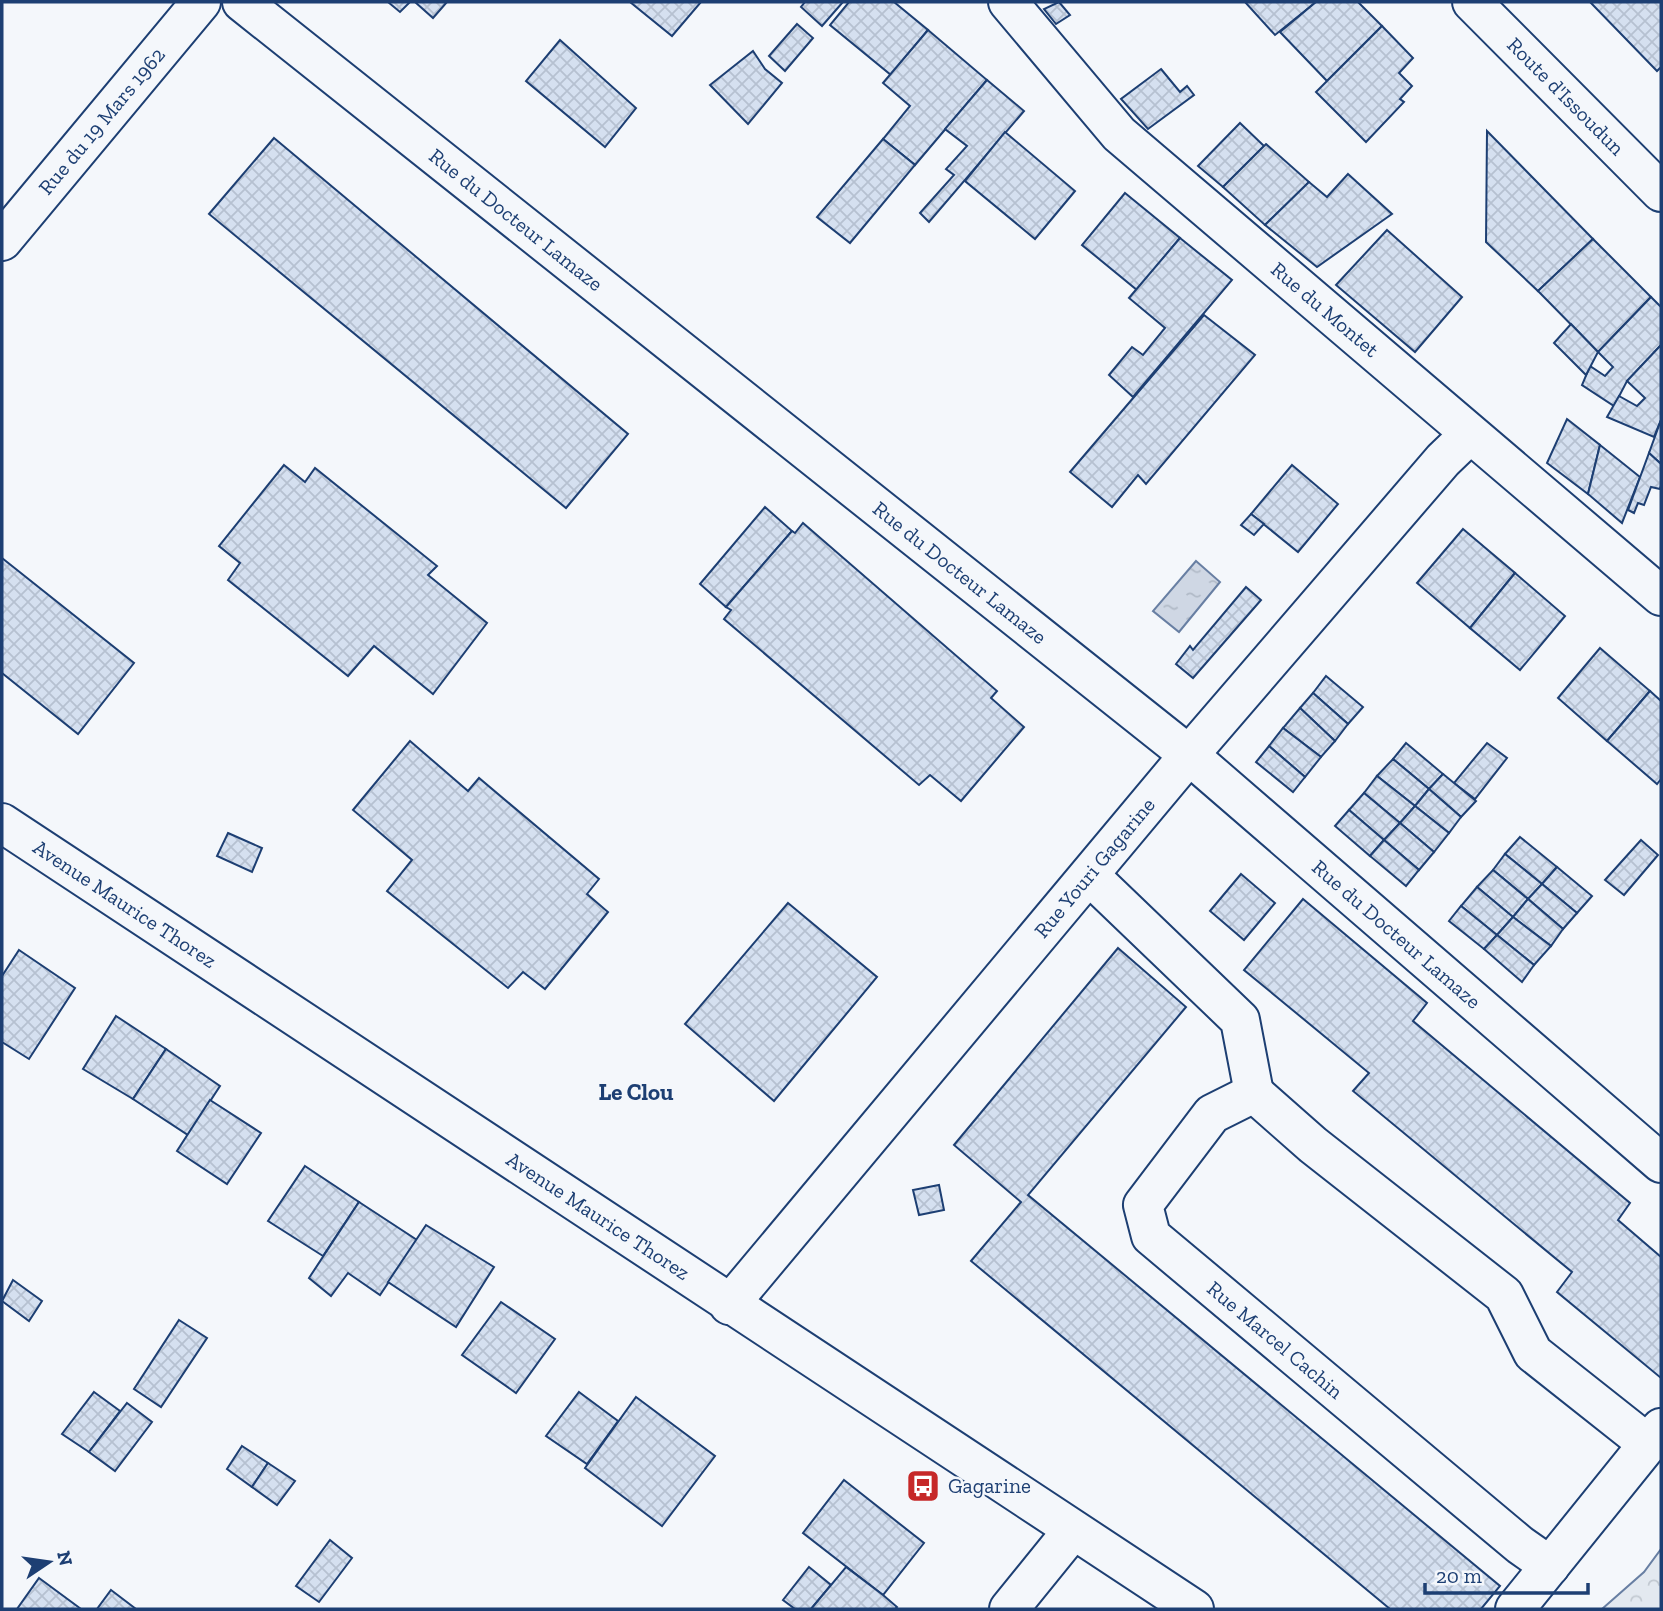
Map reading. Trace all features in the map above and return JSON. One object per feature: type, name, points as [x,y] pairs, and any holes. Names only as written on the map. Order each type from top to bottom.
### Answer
[{"type":"street","name":"Rue du 19 Mars 1962","points":[[2,242],[201,2]]},
{"type":"street","name":"Rue du Docteur Lamaze","points":[[242,2],[1189,755],[1661,1163]]},
{"type":"street","name":"Rue du Montet","points":[[1008,2],[1118,134],[1661,596]]},
{"type":"street","name":"Route d'Issoudun","points":[[1472,2],[1661,192]]},
{"type":"street","name":"Rue Youri Gagarine","points":[[729,1305],[1189,755],[1443,460],[1469,435]]},
{"type":"street","name":"Avenue Maurice Thorez","points":[[2,823],[729,1305],[1194,1609]]},
{"type":"street","points":[[1090,876],[1240,1020],[1254,1093],[1313,1145],[1504,1296],[1533,1353],[1655,1436],[1515,1609]]},
{"type":"street","name":"Rue Marcel Cachin","points":[[1254,1093],[1212,1114],[1143,1205],[1150,1236],[1520,1545],[1549,1566]]},
{"type":"street","points":[[1009,1609],[1073,1530]]},
{"type":"green space","points":[[1661,1549],[1661,1609],[1602,1609],[1644,1572]]},
{"type":"water","points":[[1196,561],[1220,582],[1179,632],[1153,611]]},
{"type":"building","points":[[388,2],[410,2],[400,12]]},
{"type":"building","points":[[415,2],[447,2],[433,18]]},
{"type":"building","points":[[630,2],[701,2],[672,36]]},
{"type":"building","points":[[805,2],[843,2],[822,26],[801,7]]},
{"type":"building","points":[[849,2],[894,2],[928,30],[891,75],[830,25]]},
{"type":"building","points":[[1059,2],[1070,15],[1056,24],[1044,9]]},
{"type":"building","points":[[1245,2],[1316,2],[1275,35]]},
{"type":"building","points":[[1316,2],[1358,2],[1382,26],[1327,81],[1280,32]]},
{"type":"building","points":[[1590,2],[1661,2],[1661,67],[1657,71]]},
{"type":"building","points":[[797,24],[813,38],[785,71],[769,56]]},
{"type":"building","points":[[1382,26],[1413,58],[1399,73],[1412,86],[1400,99],[1404,102],[1366,142],[1316,92]]},
{"type":"building","points":[[928,30],[987,80],[915,165],[883,139],[910,106],[883,83]]},
{"type":"building","points":[[560,40],[636,108],[605,147],[526,81]]},
{"type":"building","points":[[753,51],[765,69],[782,83],[748,124],[710,85]]},
{"type":"building","points":[[1161,69],[1180,92],[1187,86],[1194,95],[1148,129],[1121,99]]},
{"type":"building","points":[[987,80],[1024,111],[929,222],[920,213],[954,175],[946,169],[967,146],[945,129]]},
{"type":"building","points":[[1240,123],[1264,146],[1223,187],[1198,166]]},
{"type":"building","points":[[1487,131],[1593,239],[1538,291],[1486,242]]},
{"type":"building","points":[[1005,132],[1075,191],[1035,239],[965,181]]},
{"type":"building","points":[[274,138],[628,434],[566,508],[209,214]]},
{"type":"building","points":[[883,139],[915,165],[850,243],[817,217]]},
{"type":"building","points":[[1266,144],[1309,182],[1265,225],[1223,187]]},
{"type":"building","points":[[1348,174],[1392,214],[1317,267],[1265,225],[1309,182],[1327,197]]},
{"type":"building","points":[[1125,193],[1180,238],[1137,290],[1082,245]]},
{"type":"building","points":[[1387,230],[1462,297],[1415,352],[1336,285]]},
{"type":"building","points":[[1180,238],[1232,280],[1133,397],[1109,375],[1132,347],[1143,355],[1165,328],[1129,298]]},
{"type":"building","points":[[1593,239],[1651,297],[1598,352],[1538,291]]},
{"type":"building","points":[[1651,297],[1661,307],[1661,345],[1627,381],[1614,406],[1582,385],[1590,366],[1605,376],[1613,367],[1598,352]]},
{"type":"building","points":[[1204,315],[1255,355],[1146,484],[1138,475],[1112,507],[1070,472]]},
{"type":"building","points":[[1571,324],[1598,352],[1586,375],[1554,343]]},
{"type":"building","points":[[1661,345],[1661,420],[1654,437],[1607,417],[1619,396],[1637,406],[1645,398],[1627,381]]},
{"type":"building","points":[[1567,419],[1600,445],[1588,494],[1547,463]]},
{"type":"building","points":[[1661,420],[1661,464],[1649,453]]},
{"type":"building","points":[[1600,445],[1640,477],[1622,523],[1588,494]]},
{"type":"building","points":[[1649,453],[1661,464],[1660,489],[1651,487],[1644,505],[1638,503],[1634,513],[1628,510]]},
{"type":"building","points":[[284,465],[305,482],[315,468],[437,566],[428,575],[487,623],[433,694],[374,646],[348,676],[228,580],[240,563],[219,546]]},
{"type":"building","points":[[1292,465],[1338,504],[1298,552],[1251,514]]},
{"type":"building","points":[[765,507],[792,531],[726,607],[700,584]]},
{"type":"building","points":[[1251,514],[1264,524],[1254,535],[1241,525]]},
{"type":"building","points":[[803,523],[997,691],[991,698],[1024,727],[961,801],[930,775],[919,785],[724,619],[731,610],[726,607],[792,531],[795,533]]},
{"type":"building","points":[[1463,529],[1515,573],[1470,628],[1417,583]]},
{"type":"building","points":[[2,558],[134,663],[78,734],[2,673]]},
{"type":"building","points":[[1515,573],[1565,616],[1520,670],[1470,628]]},
{"type":"building","points":[[1246,587],[1261,600],[1193,678],[1176,664],[1190,646],[1193,650]]},
{"type":"building","points":[[1600,648],[1650,691],[1607,741],[1558,698]]},
{"type":"building","points":[[1326,676],[1363,707],[1348,724],[1313,693]]},
{"type":"building","points":[[1650,691],[1661,701],[1661,779],[1657,784],[1607,741]]},
{"type":"building","points":[[1313,693],[1348,724],[1335,741],[1300,708]]},
{"type":"building","points":[[1300,708],[1335,741],[1321,757],[1283,728]]},
{"type":"building","points":[[1283,728],[1321,757],[1305,777],[1269,746]]},
{"type":"building","points":[[410,741],[468,791],[479,778],[599,879],[587,894],[608,912],[545,989],[523,972],[508,988],[387,891],[412,860],[353,810]]},
{"type":"building","points":[[1406,743],[1443,774],[1429,789],[1393,759]]},
{"type":"building","points":[[1487,743],[1507,758],[1475,799],[1454,783]]},
{"type":"building","points":[[1269,746],[1305,777],[1293,792],[1256,762]]},
{"type":"building","points":[[1393,759],[1429,789],[1415,806],[1377,776]]},
{"type":"building","points":[[1443,774],[1476,801],[1461,817],[1429,789]]},
{"type":"building","points":[[1377,776],[1415,806],[1400,823],[1364,793]]},
{"type":"building","points":[[1429,789],[1461,817],[1449,833],[1415,806]]},
{"type":"building","points":[[1364,793],[1400,823],[1384,840],[1349,810]]},
{"type":"building","points":[[1415,806],[1449,833],[1434,852],[1400,823]]},
{"type":"building","points":[[1349,810],[1384,840],[1370,856],[1335,826]]},
{"type":"building","points":[[1400,823],[1434,852],[1419,870],[1384,840]]},
{"type":"building","points":[[228,833],[262,848],[252,872],[217,856]]},
{"type":"building","points":[[1520,837],[1557,867],[1542,884],[1505,854]]},
{"type":"building","points":[[1384,840],[1419,870],[1406,886],[1370,856]]},
{"type":"building","points":[[1641,840],[1658,855],[1624,895],[1605,880]]},
{"type":"building","points":[[1505,854],[1542,884],[1528,899],[1493,870]]},
{"type":"building","points":[[1557,867],[1592,896],[1577,913],[1542,884]]},
{"type":"building","points":[[1493,870],[1528,899],[1513,917],[1477,887]]},
{"type":"building","points":[[1241,874],[1275,903],[1244,940],[1210,911]]},
{"type":"building","points":[[1542,884],[1577,913],[1563,929],[1528,899]]},
{"type":"building","points":[[1477,887],[1513,917],[1497,935],[1461,906]]},
{"type":"building","points":[[1303,899],[1427,1003],[1413,1021],[1630,1203],[1618,1220],[1661,1257],[1661,1378],[1557,1292],[1572,1272],[1353,1091],[1369,1073],[1244,970]]},
{"type":"building","points":[[1528,899],[1563,929],[1551,946],[1513,917]]},
{"type":"building","points":[[788,903],[877,977],[774,1101],[685,1024]]},
{"type":"building","points":[[1461,906],[1497,935],[1484,949],[1449,921]]},
{"type":"building","points":[[1513,917],[1551,946],[1534,965],[1497,935]]},
{"type":"building","points":[[1497,935],[1534,965],[1522,982],[1484,949]]},
{"type":"building","points":[[1118,948],[1186,1007],[1028,1195],[1500,1586],[1481,1609],[1390,1609],[971,1261],[1021,1202],[954,1145]]},
{"type":"building","points":[[19,950],[75,988],[29,1059],[2,1042],[2,976]]},
{"type":"building","points":[[116,1016],[166,1049],[133,1099],[83,1069]]},
{"type":"building","points":[[166,1049],[220,1086],[188,1135],[133,1099]]},
{"type":"building","points":[[210,1100],[261,1133],[227,1184],[177,1151]]},
{"type":"building","points":[[305,1166],[359,1202],[323,1256],[268,1221]]},
{"type":"building","points":[[939,1185],[944,1210],[919,1215],[913,1190]]},
{"type":"building","points":[[359,1202],[417,1240],[380,1295],[348,1273],[331,1296],[309,1278]]},
{"type":"building","points":[[426,1225],[494,1267],[456,1327],[388,1282]]},
{"type":"building","points":[[13,1280],[42,1301],[29,1321],[2,1301]]},
{"type":"building","points":[[501,1302],[555,1339],[516,1393],[462,1355]]},
{"type":"building","points":[[179,1320],[207,1338],[161,1407],[134,1389]]},
{"type":"building","points":[[94,1392],[120,1411],[89,1452],[62,1434]]},
{"type":"building","points":[[579,1392],[618,1421],[587,1464],[546,1436]]},
{"type":"building","points":[[636,1397],[715,1456],[662,1526],[585,1468]]},
{"type":"building","points":[[127,1403],[152,1422],[115,1471],[89,1452]]},
{"type":"building","points":[[242,1446],[268,1463],[252,1487],[227,1469]]},
{"type":"building","points":[[268,1463],[295,1481],[277,1505],[252,1487]]},
{"type":"building","points":[[844,1480],[924,1543],[883,1595],[803,1533]]},
{"type":"building","points":[[330,1540],[352,1558],[319,1602],[296,1586]]},
{"type":"building","points":[[809,1567],[831,1585],[811,1609],[795,1609],[783,1600]]},
{"type":"building","points":[[846,1567],[883,1595],[897,1607],[811,1609]]},
{"type":"building","points":[[39,1578],[81,1609],[17,1609]]},
{"type":"building","points":[[111,1590],[136,1609],[97,1609]]},
{"type":"place","name":"Gagarine","points":[[923,1486]]},
{"type":"district","name":"Le Clou","points":[[636,1092]]}]
